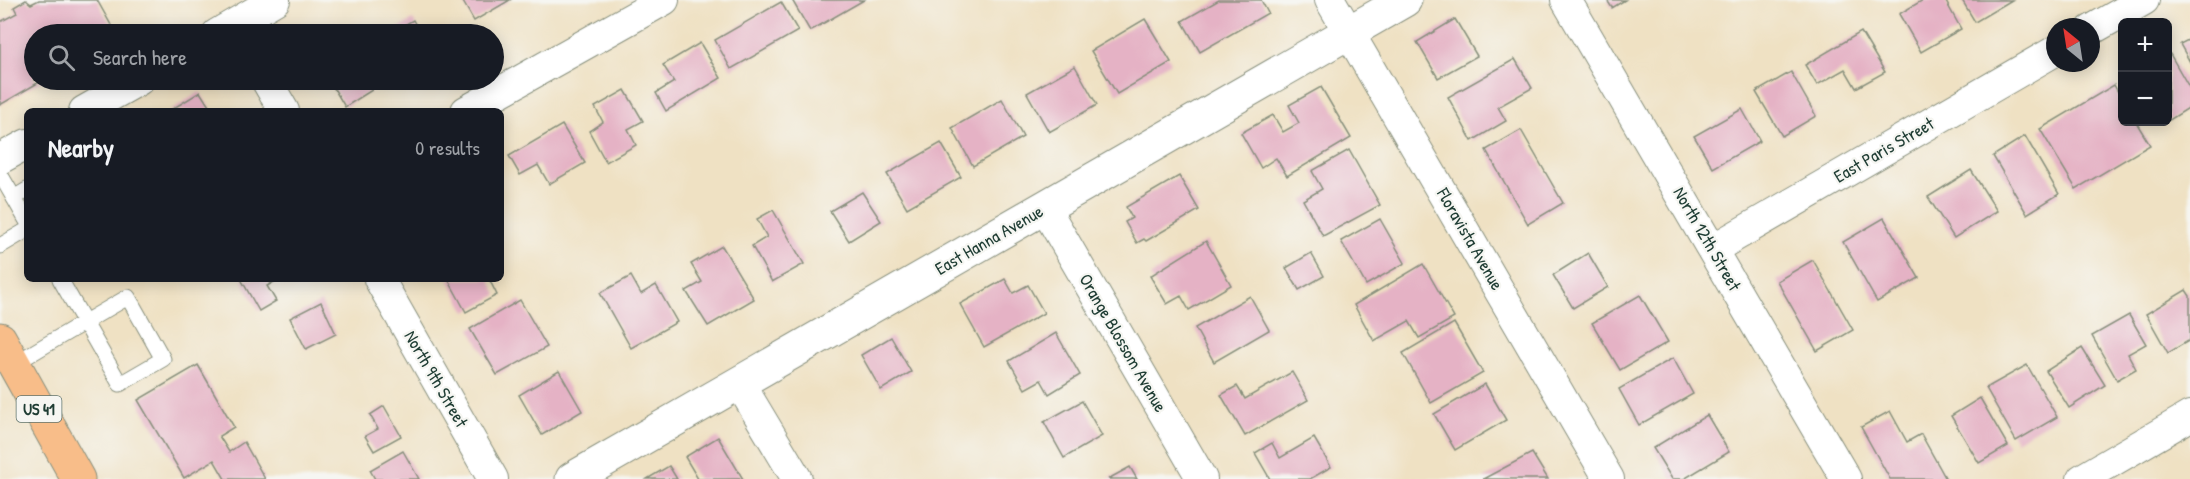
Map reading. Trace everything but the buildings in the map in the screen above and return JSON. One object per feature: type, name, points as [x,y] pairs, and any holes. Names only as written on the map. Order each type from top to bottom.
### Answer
[{"type":"main road","name":"US 41","points":[[5,353],[78,479]]},
{"type":"street","points":[[241,24],[275,0]]},
{"type":"street","points":[[504,90],[664,0]]},
{"type":"street","name":"Floravista Avenue","points":[[1330,0],[1609,479]]},
{"type":"street","name":"East Hanna Avenue","points":[[572,479],[1405,0]]},
{"type":"street","name":"North 12th Street","points":[[1566,0],[1846,479]]},
{"type":"street","points":[[2100,25],[2144,0]]},
{"type":"street","name":"East Paris Street","points":[[1713,249],[2046,56]]},
{"type":"street","points":[[89,108],[121,90]]},
{"type":"street","points":[[272,90],[282,108]]},
{"type":"street","points":[[471,108],[503,90]]},
{"type":"street","points":[[0,159],[24,146]]},
{"type":"street","name":"Orange Blossom Avenue","points":[[1045,208],[1202,479]]},
{"type":"street","name":"North 9th Street","points":[[381,282],[493,479]]},
{"type":"street","points":[[740,384],[796,479]]},
{"type":"street","points":[[2082,479],[2190,416]]},
{"type":"lane","points":[[0,174],[20,194],[24,209]]},
{"type":"lane","points":[[0,246],[24,232]]},
{"type":"lane","points":[[5,353],[85,322],[128,297],[163,359],[120,384],[85,322],[62,282]]}]
